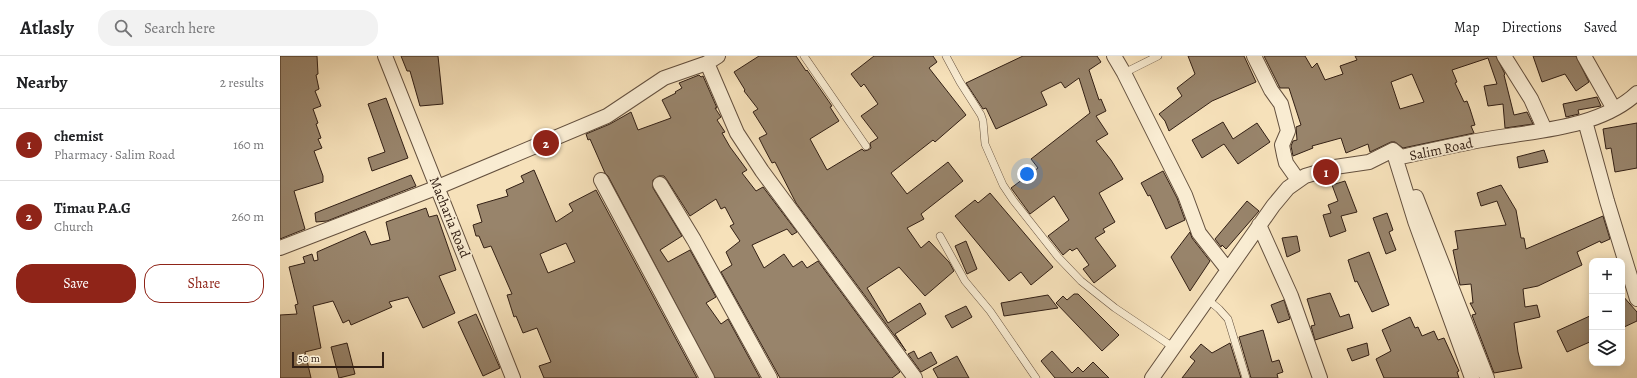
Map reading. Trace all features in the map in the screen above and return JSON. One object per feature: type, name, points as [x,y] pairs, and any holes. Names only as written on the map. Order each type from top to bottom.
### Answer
[{"type":"street","name":"Macharia Road","points":[[385,56],[513,378]]},
{"type":"street","points":[[1114,56],[1185,195],[1199,233],[1228,270]]},
{"type":"street","points":[[1254,56],[1281,104],[1288,131],[1282,146],[1284,155],[1286,162],[1298,180]]},
{"type":"street","points":[[1504,56],[1531,99],[1544,130]]},
{"type":"street","points":[[1584,56],[1614,109]]},
{"type":"street","points":[[280,248],[438,187],[607,116],[664,78],[712,60],[737,134],[762,171],[915,378]]},
{"type":"street","name":"Salim Road","points":[[1152,378],[1272,206],[1288,188],[1298,180],[1321,170],[1369,162],[1397,154],[1544,130],[1585,121],[1614,109],[1637,93]]},
{"type":"street","points":[[1585,121],[1607,201],[1637,298]]},
{"type":"street","points":[[1397,154],[1415,222],[1472,378]]},
{"type":"street","points":[[1397,154],[1487,378]]},
{"type":"street","points":[[601,180],[707,378]]},
{"type":"street","points":[[660,184],[694,240],[770,378]]},
{"type":"street","points":[[1259,225],[1290,296],[1320,378]]},
{"type":"lane","points":[[804,56],[866,146]]},
{"type":"lane","points":[[946,56],[960,82],[981,115],[985,144],[1003,185],[1013,200],[1058,257],[1081,281],[1115,308],[1173,347]]},
{"type":"lane","points":[[1124,73],[1158,56]]},
{"type":"lane","points":[[940,236],[965,281],[990,312],[1036,378]]},
{"type":"lane","points":[[1207,299],[1228,319],[1246,378]]},
{"type":"building","points":[[280,56],[317,56],[318,74],[316,75],[319,89],[315,91],[321,106],[313,109],[321,138],[318,139],[322,148],[314,151],[323,176],[323,182],[294,191],[305,229],[280,239]]},
{"type":"building","points":[[401,56],[438,56],[443,104],[420,106],[410,71],[407,71]]},
{"type":"building","points":[[759,56],[796,56],[832,106],[830,107],[839,121],[810,139],[827,170],[862,149],[864,151],[868,150],[871,148],[870,143],[878,138],[861,116],[878,104],[864,84],[861,87],[851,74],[874,56],[933,56],[937,62],[929,68],[966,115],[935,142],[933,140],[891,173],[907,194],[948,162],[963,181],[921,214],[924,219],[907,228],[921,248],[929,241],[949,262],[954,271],[925,296],[899,267],[867,288],[888,323],[920,303],[926,314],[895,334],[906,351],[796,203],[775,162],[772,163],[759,138],[767,134],[753,112],[758,109],[744,91],[745,90],[734,72]]},
{"type":"building","points":[[1023,56],[1097,56],[1101,62],[1089,70],[1099,100],[1101,99],[1106,111],[1096,116],[1108,134],[1096,141],[1111,160],[1123,179],[1099,193],[1115,222],[1103,229],[1105,232],[1095,238],[1116,266],[1094,283],[1083,269],[1089,265],[1077,248],[1072,251],[1070,249],[1063,255],[1048,236],[1069,220],[1054,196],[1030,214],[1011,188],[1038,168],[1031,159],[1090,113],[1079,78],[1065,88],[1061,82],[1041,92],[1047,105],[996,129],[986,108],[983,109],[966,83]]},
{"type":"building","points":[[1188,56],[1244,56],[1256,82],[1212,101],[1169,131],[1165,121],[1159,114],[1182,96],[1177,88],[1195,74]]},
{"type":"building","points":[[1264,56],[1305,56],[1312,68],[1317,63],[1325,80],[1343,74],[1340,66],[1357,60],[1355,56],[1496,56],[1505,74],[1514,115],[1527,112],[1533,124],[1505,128],[1503,104],[1488,106],[1484,86],[1497,84],[1488,58],[1452,70],[1457,82],[1455,83],[1464,102],[1467,101],[1470,109],[1475,125],[1471,126],[1474,133],[1403,148],[1395,142],[1391,142],[1370,152],[1368,144],[1346,153],[1341,138],[1312,146],[1313,148],[1293,156],[1291,146],[1293,141],[1297,140],[1296,127],[1301,125],[1289,88],[1280,88]],"holes":[[[1412,74],[1424,102],[1400,109],[1391,82]]]},
{"type":"building","points":[[1533,56],[1576,56],[1589,82],[1576,91],[1565,74],[1542,82]]},
{"type":"building","points":[[699,75],[701,77],[703,76],[717,108],[715,108],[721,117],[717,120],[725,132],[722,133],[730,147],[747,170],[742,173],[756,191],[763,187],[797,232],[792,235],[787,229],[752,245],[764,268],[784,254],[793,267],[802,261],[807,268],[818,261],[900,372],[892,378],[780,378],[721,272],[732,265],[726,252],[740,241],[730,226],[734,224],[725,207],[721,209],[716,199],[690,216],[664,176],[659,176],[653,180],[653,188],[682,236],[660,250],[668,262],[690,250],[716,297],[706,303],[721,324],[728,319],[760,378],[715,378],[608,176],[605,173],[590,139],[588,140],[586,134],[610,124],[631,112],[638,130],[671,118],[662,100],[676,93],[675,92],[682,88],[679,83]]},
{"type":"building","points":[[1597,97],[1601,106],[1578,110],[1579,114],[1566,117],[1563,104]]},
{"type":"building","points":[[386,98],[408,158],[372,171],[368,158],[385,152],[368,104]]},
{"type":"building","points":[[1223,122],[1233,139],[1257,123],[1270,142],[1238,164],[1224,144],[1202,158],[1192,140]]},
{"type":"building","points":[[1637,123],[1637,168],[1615,172],[1611,148],[1606,149],[1603,129]]},
{"type":"building","points":[[1544,150],[1548,162],[1519,168],[1517,157]]},
{"type":"building","points":[[534,170],[556,222],[573,211],[569,204],[596,190],[697,378],[544,378],[539,366],[551,362],[537,328],[523,333],[516,316],[514,317],[507,295],[512,294],[491,246],[484,248],[479,236],[476,236],[473,225],[482,222],[477,205],[508,196],[506,190],[524,182],[521,176]],"holes":[[[566,243],[575,262],[548,273],[540,254]]]},
{"type":"building","points":[[1163,171],[1177,198],[1185,220],[1166,229],[1150,195],[1148,196],[1141,183]]},
{"type":"building","points":[[411,175],[416,186],[327,221],[316,222],[315,213]]},
{"type":"building","points":[[1345,181],[1357,212],[1341,216],[1346,231],[1330,237],[1323,215],[1331,213],[1328,205],[1338,201],[1332,185]]},
{"type":"building","points":[[1501,185],[1516,210],[1521,238],[1524,238],[1526,249],[1603,216],[1610,239],[1601,243],[1600,241],[1577,252],[1582,265],[1538,286],[1523,289],[1525,307],[1537,305],[1540,317],[1514,323],[1522,368],[1494,373],[1472,315],[1476,314],[1470,303],[1473,303],[1471,284],[1460,285],[1453,250],[1458,249],[1455,231],[1506,225],[1497,201],[1481,206],[1477,193]]},
{"type":"building","points":[[990,193],[1053,267],[1031,285],[1021,272],[1009,281],[955,216],[975,200],[978,203]]},
{"type":"building","points":[[1247,201],[1259,211],[1226,249],[1222,245],[1221,247],[1215,239]]},
{"type":"building","points":[[426,208],[429,217],[437,215],[456,270],[439,276],[455,313],[423,328],[408,297],[389,302],[392,307],[351,325],[349,320],[343,323],[333,301],[313,306],[321,348],[305,352],[311,378],[280,378],[280,315],[297,314],[295,305],[298,304],[289,267],[305,263],[303,257],[312,254],[314,261],[318,260],[317,252],[365,231],[371,245],[390,240],[386,222]]},
{"type":"building","points":[[1387,213],[1393,230],[1389,232],[1396,250],[1386,254],[1373,218]]},
{"type":"building","points":[[1190,232],[1192,238],[1210,261],[1190,291],[1171,257]]},
{"type":"building","points":[[1297,236],[1300,251],[1287,257],[1282,238]]},
{"type":"building","points":[[966,241],[977,269],[967,274],[955,246]]},
{"type":"building","points":[[1369,252],[1389,305],[1372,312],[1357,281],[1355,282],[1348,260]]},
{"type":"building","points":[[1330,293],[1340,317],[1349,314],[1353,328],[1315,340],[1311,326],[1315,325],[1307,299]]},
{"type":"building","points":[[1074,294],[1078,294],[1119,335],[1102,351],[1056,303],[1063,296],[1067,300]]},
{"type":"building","points":[[1048,295],[1058,308],[1004,316],[1001,303]]},
{"type":"building","points":[[1625,298],[1637,312],[1637,321],[1625,327]]},
{"type":"building","points":[[1284,300],[1290,319],[1278,323],[1271,305]]},
{"type":"building","points":[[966,306],[972,317],[952,328],[945,316]]},
{"type":"building","points":[[476,314],[500,368],[483,376],[458,322]]},
{"type":"building","points":[[1589,316],[1589,342],[1567,352],[1557,331]]},
{"type":"building","points":[[1410,317],[1415,328],[1418,327],[1422,336],[1434,331],[1438,340],[1444,338],[1459,371],[1457,372],[1459,378],[1384,378],[1376,359],[1391,351],[1382,330]]},
{"type":"building","points":[[1263,330],[1272,362],[1279,360],[1283,372],[1277,374],[1278,378],[1251,378],[1239,337]]},
{"type":"building","points":[[347,343],[355,374],[339,378],[331,347]]},
{"type":"building","points":[[1230,343],[1241,378],[1182,378],[1195,361],[1190,357],[1201,344],[1212,353]]},
{"type":"building","points":[[1367,343],[1369,355],[1352,361],[1347,349]]},
{"type":"building","points":[[914,351],[918,359],[931,352],[937,363],[921,372],[908,354]]},
{"type":"building","points":[[1052,351],[1072,373],[1078,367],[1083,372],[1093,362],[1109,378],[1055,378],[1041,361]]},
{"type":"building","points":[[957,356],[969,378],[938,378],[933,369]]},
{"type":"place","name":"Timau P.A.G","points":[[546,143]]},
{"type":"place","name":"chemist","points":[[1326,172]]}]
